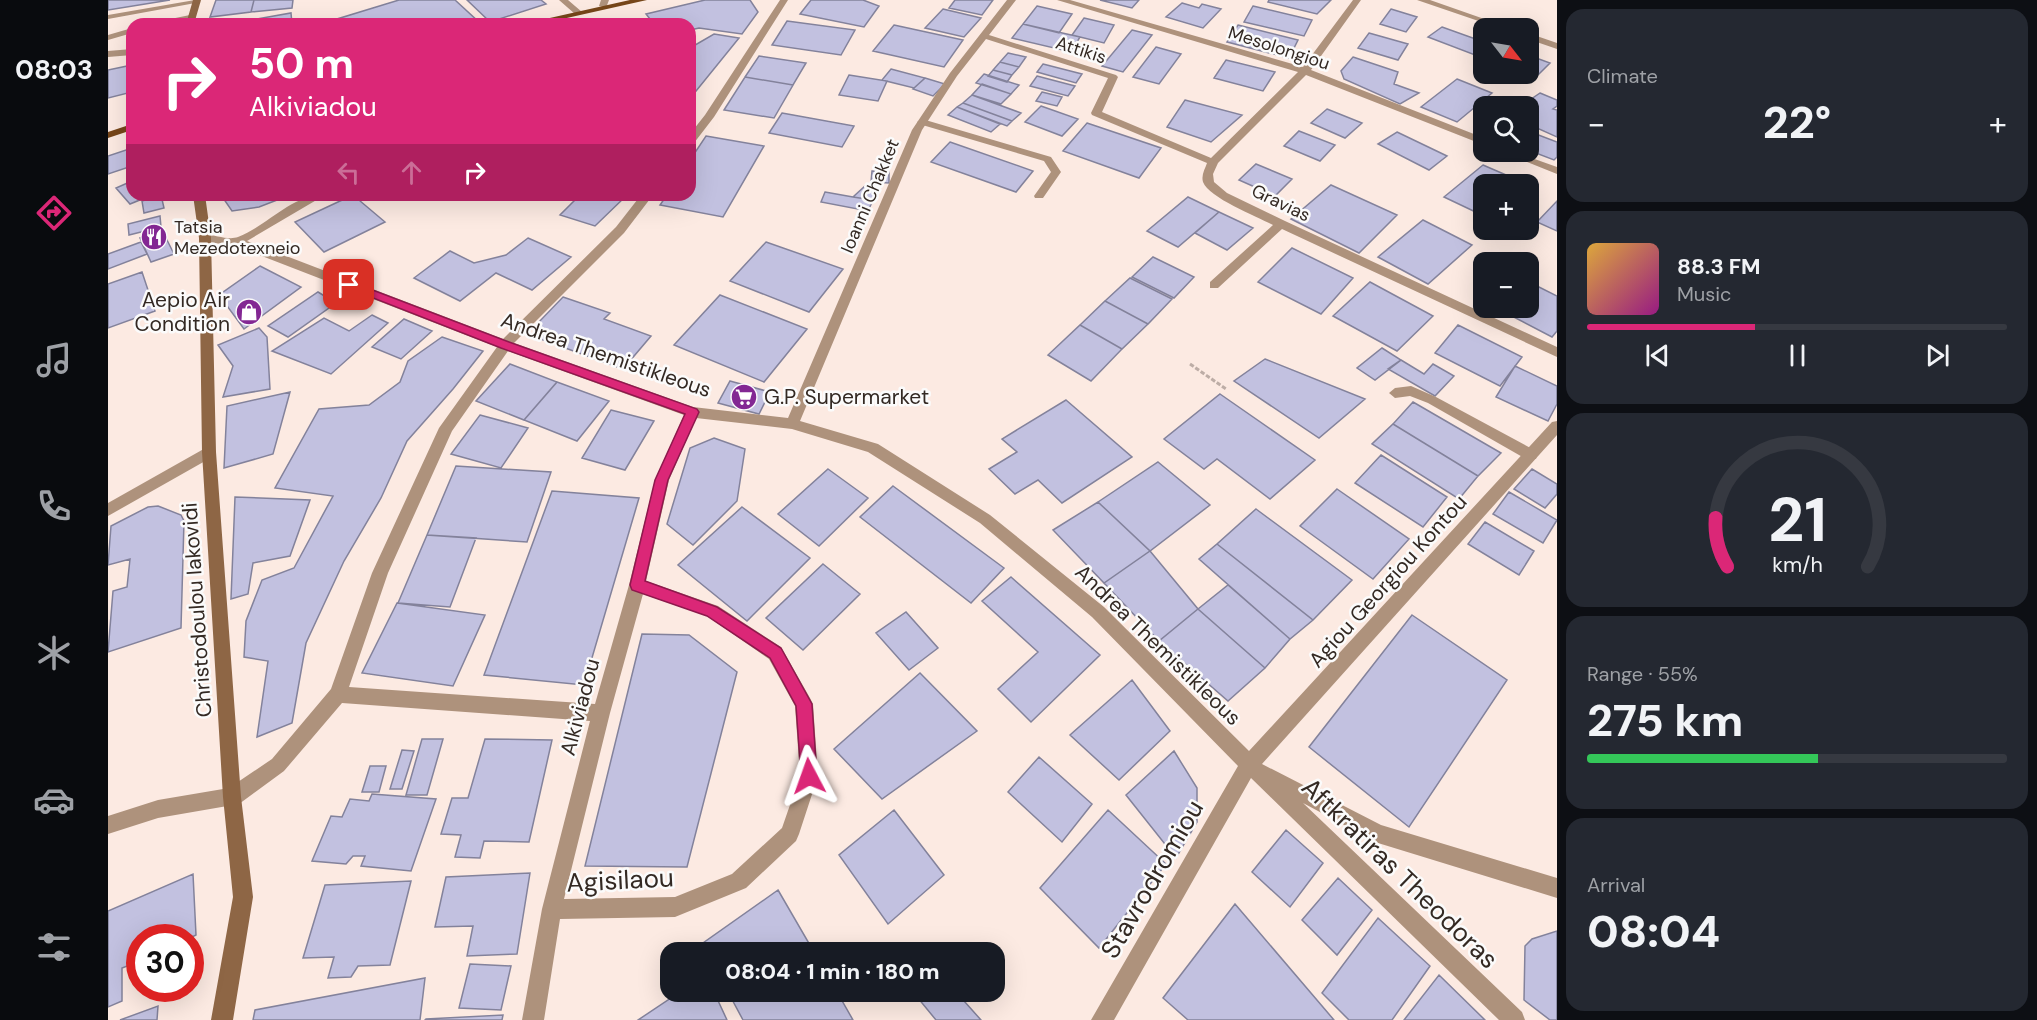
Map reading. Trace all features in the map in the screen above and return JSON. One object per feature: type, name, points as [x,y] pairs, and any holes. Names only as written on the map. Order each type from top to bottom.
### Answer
[{"type":"main road","points":[[552,18],[643,0]]},
{"type":"main road","points":[[191,18],[197,1]]},
{"type":"main road","points":[[108,135],[126,130]]},
{"type":"main road","name":"Christodoulou Iakovidi","points":[[200,201],[205,238],[209,452],[232,797],[243,897],[222,1020]]},
{"type":"street","points":[[563,0],[578,12]]},
{"type":"street","points":[[696,134],[710,117],[784,0]]},
{"type":"street","name":"Ioanni Chakket","points":[[792,424],[917,130],[953,75],[1012,0]]},
{"type":"street","name":"Mesolongiou","points":[[1060,0],[1305,71],[1473,138]]},
{"type":"street","points":[[1213,162],[1305,71],[1357,0]]},
{"type":"street","points":[[1421,0],[1476,18]]},
{"type":"street","name":"Attikis","points":[[984,36],[1113,77],[1096,113],[1213,162]]},
{"type":"street","points":[[1539,40],[1557,46]]},
{"type":"street","name":"Gravias","points":[[1213,162],[1208,174],[1209,183],[1223,195],[1557,352]]},
{"type":"street","points":[[1533,162],[1557,171]]},
{"type":"street","points":[[238,242],[306,201]]},
{"type":"street","points":[[108,825],[158,809],[232,797],[278,765],[338,694],[380,573],[446,428],[505,345],[620,230],[642,201]]},
{"type":"street","points":[[1214,285],[1281,224]]},
{"type":"street","name":"Andrea Themistikleous","points":[[205,238],[238,242],[505,345],[692,412],[792,424],[873,448],[985,519],[1098,612],[1249,764]]},
{"type":"street","name":"Alkiviadou","points":[[533,1020],[552,909],[601,713],[637,585],[662,480],[692,412]]},
{"type":"street","name":"Agiou Georgiou Kontou","points":[[1249,764],[1557,426]]},
{"type":"street","points":[[108,510],[209,452]]},
{"type":"street","name":"Agisilaou","points":[[552,909],[675,907],[739,881],[789,834],[809,776],[804,704],[775,653],[712,611],[637,585]]},
{"type":"street","points":[[338,694],[601,713]]},
{"type":"street","points":[[1249,764],[1378,833],[1557,888]]},
{"type":"street","name":"Stavrodromiou","points":[[1102,1020],[1249,764]]},
{"type":"street","name":"Aftkratiras Theodoras","points":[[1249,764],[1514,1020]]},
{"type":"lane","points":[[108,17],[197,1]]},
{"type":"lane","points":[[108,38],[126,32]]},
{"type":"lane","points":[[108,54],[126,52]]},
{"type":"lane","points":[[922,122],[1048,159],[1056,171],[1039,196]]},
{"type":"lane","points":[[1395,393],[1411,391],[1432,400],[1531,455]]},
{"type":"path","points":[[1190,364],[1226,390]]},
{"type":"building","points":[[108,0],[170,0],[108,10]]},
{"type":"building","points":[[216,0],[254,0],[251,12],[210,17]]},
{"type":"building","points":[[254,0],[293,0],[292,8],[251,12]]},
{"type":"building","points":[[399,0],[455,0],[475,18],[340,18]]},
{"type":"building","points":[[467,0],[541,0],[546,4],[502,18],[486,18]]},
{"type":"building","points":[[705,0],[750,0],[758,12],[742,34],[696,29],[696,18],[649,18],[646,14]]},
{"type":"building","points":[[811,0],[863,0],[879,6],[864,27],[800,14]]},
{"type":"building","points":[[955,0],[993,0],[982,15],[949,8]]},
{"type":"building","points":[[1100,0],[1139,0],[1132,8]]},
{"type":"building","points":[[1269,0],[1331,0],[1317,14],[1268,2]]},
{"type":"building","points":[[1182,3],[1199,8],[1202,4],[1221,9],[1203,28],[1166,17]]},
{"type":"building","points":[[1037,6],[1072,14],[1059,33],[1023,24]]},
{"type":"building","points":[[1253,6],[1312,20],[1304,36],[1244,22]]},
{"type":"building","points":[[943,9],[981,18],[964,37],[925,28]]},
{"type":"building","points":[[1391,9],[1417,17],[1406,32],[1380,24]]},
{"type":"building","points":[[291,13],[291,18],[263,18]]},
{"type":"building","points":[[1084,18],[1114,25],[1104,43],[1072,35]]},
{"type":"building","points":[[787,21],[855,30],[841,55],[772,45]]},
{"type":"building","points":[[1023,24],[1080,37],[1071,52],[1012,38]]},
{"type":"building","points":[[894,25],[963,40],[944,67],[873,51]]},
{"type":"building","points":[[1238,25],[1298,40],[1289,58],[1227,42]]},
{"type":"building","points":[[1442,27],[1473,38],[1473,54],[1428,37]]},
{"type":"building","points":[[1132,30],[1152,35],[1123,72],[1102,66]]},
{"type":"building","points":[[1369,33],[1408,44],[1398,60],[1358,48]]},
{"type":"building","points":[[714,34],[739,38],[696,91],[696,44]]},
{"type":"building","points":[[1156,47],[1181,54],[1159,84],[1133,77]]},
{"type":"building","points":[[1008,53],[1026,57],[1019,67],[1000,62]]},
{"type":"building","points":[[759,56],[806,63],[793,85],[745,77]]},
{"type":"building","points":[[1353,57],[1398,72],[1394,84],[1419,93],[1400,104],[1344,79],[1341,71]]},
{"type":"building","points":[[1539,59],[1550,63],[1539,74]]},
{"type":"building","points":[[1226,60],[1275,72],[1263,91],[1214,78]]},
{"type":"building","points":[[1000,62],[1019,67],[1012,75],[993,70]]},
{"type":"building","points":[[1043,64],[1082,74],[1076,83],[1037,72]]},
{"type":"building","points":[[126,66],[126,94],[108,98],[108,70]]},
{"type":"building","points":[[891,69],[925,78],[914,88],[882,80]]},
{"type":"building","points":[[993,70],[1012,75],[1007,82],[988,76]]},
{"type":"building","points":[[984,74],[1019,85],[1011,94],[976,83]]},
{"type":"building","points":[[849,75],[887,81],[878,101],[839,95]]},
{"type":"building","points":[[1037,76],[1075,86],[1068,96],[1030,86]]},
{"type":"building","points":[[745,77],[793,85],[774,118],[724,110]]},
{"type":"building","points":[[925,78],[945,84],[933,96],[913,89]]},
{"type":"building","points":[[1457,79],[1492,93],[1488,96],[1473,96],[1473,109],[1457,122],[1421,107]]},
{"type":"building","points":[[982,84],[1011,94],[1001,104],[972,95]]},
{"type":"building","points":[[1042,92],[1062,97],[1057,106],[1036,101]]},
{"type":"building","points":[[1540,93],[1557,100],[1557,106],[1553,109],[1557,110],[1557,137],[1539,129],[1539,96],[1536,96]]},
{"type":"building","points":[[972,95],[1021,113],[1012,121],[963,103]]},
{"type":"building","points":[[1185,100],[1242,115],[1211,142],[1167,127]]},
{"type":"building","points":[[963,103],[1012,121],[1007,126],[957,107]]},
{"type":"building","points":[[1041,106],[1078,119],[1062,136],[1025,122]]},
{"type":"building","points":[[957,107],[1000,124],[991,132],[948,115]]},
{"type":"building","points":[[1327,109],[1362,123],[1345,138],[1311,123]]},
{"type":"building","points":[[782,113],[854,126],[842,147],[769,133]]},
{"type":"building","points":[[1087,123],[1161,148],[1139,178],[1063,151]]},
{"type":"building","points":[[1299,131],[1335,145],[1320,161],[1284,146]]},
{"type":"building","points":[[1397,132],[1447,156],[1429,170],[1378,144]]},
{"type":"building","points":[[1539,135],[1557,142],[1557,157],[1554,160],[1539,154]]},
{"type":"building","points":[[706,136],[764,146],[723,217],[660,205],[663,201],[696,201],[696,151]]},
{"type":"building","points":[[950,142],[1033,171],[1016,192],[931,162]]},
{"type":"building","points":[[126,150],[126,168],[108,174],[108,156]]},
{"type":"building","points":[[1256,164],[1292,179],[1275,196],[1239,180]]},
{"type":"building","points":[[1483,165],[1504,174],[1473,174],[1473,211],[1444,197]]},
{"type":"building","points":[[872,171],[889,172],[889,183],[871,182]]},
{"type":"building","points":[[126,184],[126,199],[116,188]]},
{"type":"building","points":[[866,185],[878,188],[873,200],[853,197]]},
{"type":"building","points":[[1331,185],[1397,215],[1359,253],[1291,219]]},
{"type":"building","points":[[825,192],[873,200],[868,211],[821,202]]},
{"type":"building","points":[[1188,197],[1219,212],[1178,247],[1147,231]]},
{"type":"building","points":[[142,201],[162,201],[164,208],[144,213]]},
{"type":"building","points":[[225,201],[274,201],[259,207],[232,211]]},
{"type":"building","points":[[340,201],[360,201],[385,222],[324,252],[295,222]]},
{"type":"building","points":[[574,201],[621,201],[595,226],[560,215]]},
{"type":"building","points":[[1557,201],[1557,231],[1539,223],[1539,220]]},
{"type":"building","points":[[1219,212],[1253,228],[1227,250],[1195,233]]},
{"type":"building","points":[[160,216],[161,227],[129,235],[128,224]]},
{"type":"building","points":[[1423,220],[1472,245],[1428,284],[1378,257]]},
{"type":"building","points":[[162,230],[174,254],[151,262],[140,238]]},
{"type":"building","points":[[528,238],[571,257],[532,290],[496,273],[460,301],[414,278],[450,251],[474,263],[506,255]]},
{"type":"building","points":[[141,242],[147,254],[108,269],[108,254]]},
{"type":"building","points":[[766,242],[843,269],[809,312],[730,281]]},
{"type":"building","points":[[1292,248],[1353,278],[1321,314],[1258,282]]},
{"type":"building","points":[[1153,257],[1194,277],[1174,298],[1132,277]]},
{"type":"building","name":"Aepio Air Condition","points":[[260,266],[301,287],[244,329],[219,295]]},
{"type":"building","points":[[142,272],[155,311],[108,328],[108,284]]},
{"type":"building","points":[[1130,278],[1172,299],[1148,324],[1105,301]]},
{"type":"building","points":[[1370,282],[1433,316],[1397,351],[1333,316]]},
{"type":"building","points":[[1539,287],[1557,296],[1557,331],[1552,337],[1516,318],[1539,318]]},
{"type":"building","points":[[318,292],[336,303],[288,337],[268,326]]},
{"type":"building","points":[[720,295],[807,329],[764,382],[674,345]]},
{"type":"building","points":[[563,297],[610,313],[604,319],[651,336],[623,369],[535,337],[536,325]]},
{"type":"building","points":[[1105,301],[1148,324],[1122,349],[1080,325]]},
{"type":"building","points":[[372,315],[388,323],[331,374],[272,351],[324,318],[349,331]]},
{"type":"building","points":[[404,319],[432,331],[401,359],[372,347]]},
{"type":"building","points":[[1080,325],[1122,349],[1091,381],[1048,355]]},
{"type":"building","points":[[1458,325],[1522,357],[1500,386],[1435,353]]},
{"type":"building","points":[[259,328],[267,337],[270,389],[223,397],[233,366],[218,345]]},
{"type":"building","points":[[442,337],[483,351],[407,441],[381,498],[344,561],[306,643],[292,723],[257,737],[268,661],[244,657],[246,621],[262,580],[294,568],[333,496],[275,488],[319,409],[369,405],[400,382],[408,361]]},
{"type":"building","points":[[1382,348],[1401,360],[1375,380],[1357,368]]},
{"type":"building","points":[[1265,359],[1365,399],[1319,438],[1234,381]]},
{"type":"building","points":[[1401,360],[1424,374],[1433,364],[1454,376],[1435,396],[1388,369]]},
{"type":"building","points":[[510,364],[557,382],[524,420],[476,401]]},
{"type":"building","points":[[1515,366],[1557,386],[1557,404],[1548,421],[1496,397]]},
{"type":"building","name":"G.P. Supermarket","points":[[730,381],[770,392],[759,414],[718,403]]},
{"type":"building","points":[[557,382],[609,401],[577,441],[524,420]]},
{"type":"building","points":[[290,392],[273,454],[224,468],[227,406]]},
{"type":"building","points":[[1220,394],[1315,460],[1270,499],[1217,459],[1204,469],[1164,439]]},
{"type":"building","points":[[1066,400],[1132,457],[1062,503],[1038,480],[1015,494],[989,469],[1017,452],[1002,439]]},
{"type":"building","points":[[1413,402],[1501,453],[1478,476],[1393,424]]},
{"type":"building","points":[[611,410],[654,421],[625,470],[582,458]]},
{"type":"building","points":[[480,415],[528,428],[501,468],[451,454]]},
{"type":"building","points":[[1393,424],[1478,476],[1459,499],[1372,444]]},
{"type":"building","points":[[714,438],[745,449],[737,501],[693,545],[667,524],[690,448]]},
{"type":"building","points":[[1381,455],[1447,497],[1423,527],[1355,483]]},
{"type":"building","points":[[1158,462],[1210,505],[1150,551],[1098,502]]},
{"type":"building","points":[[456,466],[551,472],[527,542],[427,535]]},
{"type":"building","points":[[828,469],[868,498],[819,546],[778,514]]},
{"type":"building","points":[[1532,469],[1557,484],[1557,494],[1545,508],[1514,489]]},
{"type":"building","points":[[893,486],[1004,568],[971,603],[860,517]]},
{"type":"building","points":[[1337,489],[1409,539],[1373,579],[1300,526]]},
{"type":"building","points":[[552,491],[639,498],[584,685],[484,675]]},
{"type":"building","points":[[1509,492],[1557,520],[1543,543],[1493,514]]},
{"type":"building","points":[[235,497],[310,500],[290,556],[253,563],[248,594],[231,599]]},
{"type":"building","points":[[1098,502],[1150,551],[1104,583],[1053,530]]},
{"type":"building","points":[[158,506],[181,515],[184,521],[181,628],[108,652],[113,591],[127,587],[130,559],[108,565],[111,526],[148,507]]},
{"type":"building","points":[[742,507],[810,558],[747,621],[678,565]]},
{"type":"building","points":[[1256,509],[1352,580],[1313,620],[1217,544]]},
{"type":"building","points":[[1485,522],[1534,551],[1519,575],[1468,544]]},
{"type":"building","points":[[427,535],[476,538],[450,607],[398,603]]},
{"type":"building","points":[[1217,544],[1313,620],[1290,639],[1199,559]]},
{"type":"building","points":[[1150,551],[1198,609],[1159,641],[1104,583]]},
{"type":"building","points":[[823,564],[860,594],[803,650],[766,618]]},
{"type":"building","points":[[1011,577],[1100,655],[1031,722],[998,689],[1038,652],[982,601]]},
{"type":"building","points":[[1228,585],[1290,639],[1265,668],[1198,609]]},
{"type":"building","points":[[397,603],[485,615],[453,686],[362,673]]},
{"type":"building","points":[[1198,609],[1265,668],[1228,701],[1159,641]]},
{"type":"building","points":[[906,612],[938,648],[909,670],[876,633]]},
{"type":"building","points":[[1412,615],[1507,680],[1409,827],[1309,747]]},
{"type":"building","points":[[642,634],[689,635],[737,672],[687,867],[585,866]]},
{"type":"building","points":[[920,673],[977,731],[882,799],[834,749]]},
{"type":"building","points":[[1132,680],[1170,731],[1119,780],[1070,735]]},
{"type":"building","points":[[422,739],[443,739],[427,795],[406,795]]},
{"type":"building","points":[[485,739],[552,740],[529,842],[484,841],[480,858],[455,857],[461,835],[441,834],[452,798],[468,798]]},
{"type":"building","points":[[402,750],[414,751],[402,789],[390,789]]},
{"type":"building","points":[[1174,751],[1197,788],[1197,822],[1176,858],[1126,795]]},
{"type":"building","points":[[1039,757],[1092,804],[1062,842],[1008,792]]},
{"type":"building","points":[[370,766],[386,766],[379,792],[362,792]]},
{"type":"building","points":[[372,794],[436,799],[411,871],[361,866],[365,856],[353,856],[346,864],[312,861],[331,816],[342,817],[350,799],[369,801]]},
{"type":"building","points":[[894,810],[944,875],[888,924],[839,855]]},
{"type":"building","points":[[1108,810],[1166,864],[1099,948],[1040,888]]},
{"type":"building","points":[[1286,830],[1323,863],[1290,907],[1252,872]]},
{"type":"building","points":[[530,873],[517,954],[467,956],[473,926],[435,927],[446,877]]},
{"type":"building","points":[[193,874],[195,924],[126,924],[126,966],[122,968],[122,1001],[108,1007],[108,911]]},
{"type":"building","points":[[1338,878],[1372,910],[1337,955],[1302,920]]},
{"type":"building","points":[[411,881],[390,965],[358,966],[351,977],[328,978],[334,957],[303,958],[325,885]]},
{"type":"building","points":[[778,890],[808,942],[704,942]]},
{"type":"building","points":[[1235,904],[1334,1020],[1188,1020],[1163,998]]},
{"type":"building","points":[[1378,918],[1430,966],[1392,1020],[1349,1020],[1322,993]]},
{"type":"building","points":[[1557,931],[1557,1020],[1550,1020],[1524,1000],[1525,946],[1532,939]]},
{"type":"building","points":[[470,964],[511,966],[501,1010],[459,1008]]},
{"type":"building","points":[[1439,975],[1485,1020],[1404,1020]]},
{"type":"building","points":[[425,978],[420,1020],[253,1020],[255,1010]]},
{"type":"building","points":[[665,1002],[719,1002],[727,1020],[638,1020]]},
{"type":"building","points":[[733,1002],[843,1002],[853,1020],[743,1020]]},
{"type":"building","points":[[921,1002],[965,1002],[981,1020],[936,1020]]},
{"type":"building","points":[[158,1006],[157,1020],[120,1020]]},
{"type":"building","points":[[503,1015],[502,1020],[425,1020],[426,1019]]},
{"type":"place","name":"Tatsia Mezedotexneio","points":[[154,237]]},
{"type":"place","name":"Aepio Air Condition","points":[[249,312]]},
{"type":"place","name":"G.P. Supermarket","points":[[744,397]]},
{"type":"route","points":[[349,285],[505,345],[692,412],[662,480],[637,585],[712,611],[775,653],[804,704],[809,776]]}]
